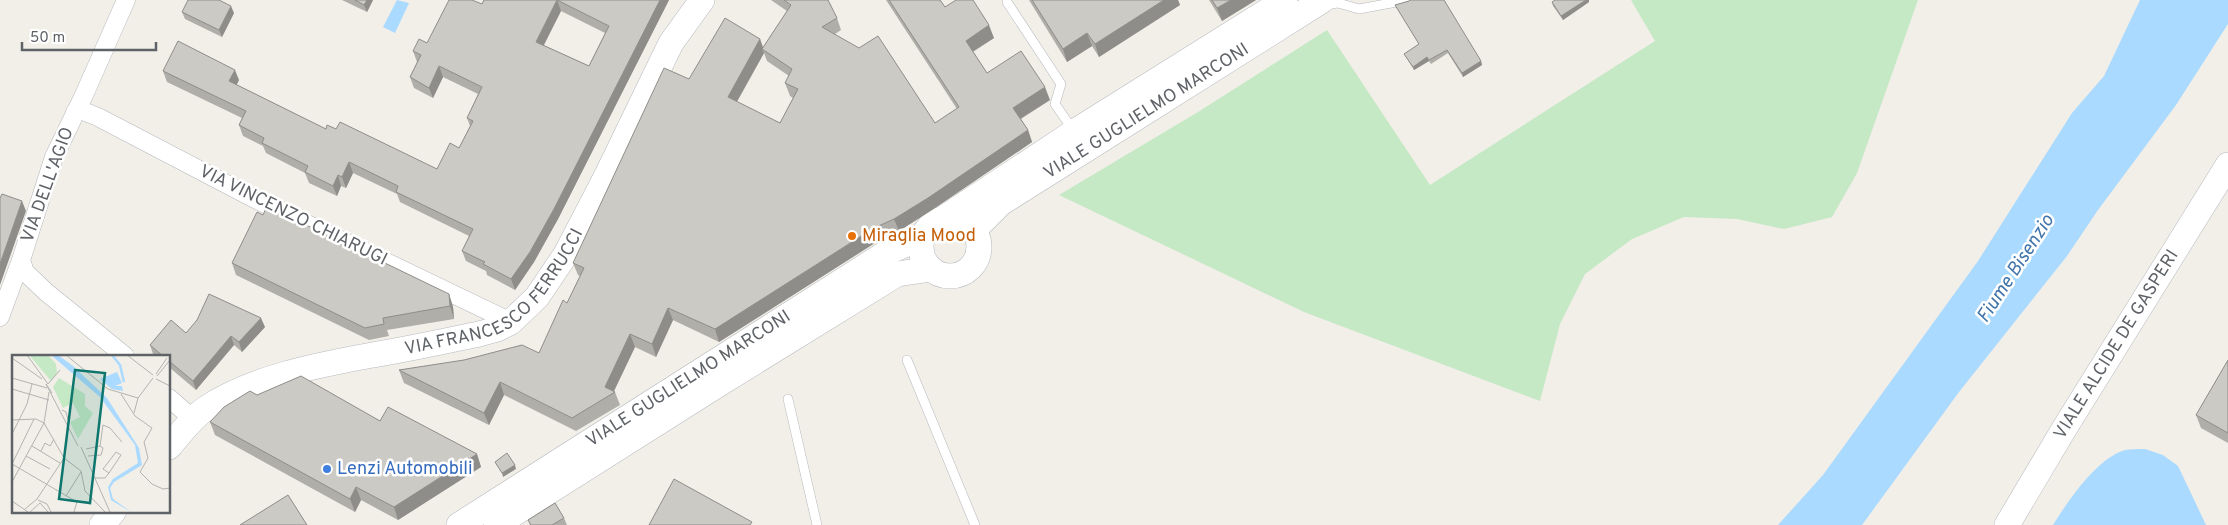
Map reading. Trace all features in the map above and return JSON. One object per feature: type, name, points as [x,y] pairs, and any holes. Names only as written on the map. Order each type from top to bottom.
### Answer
[{"type":"main road","name":"VIA FRANCESCO FERRUCCI","points":[[170,446],[193,419],[220,400],[292,372],[316,365],[479,334],[511,322],[537,297],[566,254],[607,175],[671,43],[702,0]]},
{"type":"main road","name":"VIALE GUGLIELMO MARCONI","points":[[459,525],[886,253],[922,237],[931,225],[1074,132],[1286,0]]},
{"type":"main road","name":"VIALE GUGLIELMO MARCONI","points":[[496,525],[897,274],[931,269],[946,276],[958,275],[968,271],[978,256],[979,241],[974,230],[1001,203],[1317,4]]},
{"type":"main road","name":"VIALE ALCIDE DE GASPERI","points":[[2007,525],[2064,429],[2228,165]]},
{"type":"main road","points":[[944,218],[957,218],[974,230]]},
{"type":"main road","points":[[922,237],[920,248],[922,257],[931,269]]},
{"type":"main road","points":[[102,525],[113,512]]},
{"type":"street","name":"VIA DELL'AGIO","points":[[0,317],[21,260],[54,157],[126,0]]},
{"type":"street","name":"VIA VINCENZO CHIARUGI","points":[[75,112],[84,111],[98,117],[322,232],[511,322]]},
{"type":"street","points":[[21,260],[25,272],[46,292],[124,355]]},
{"type":"street","points":[[170,399],[193,419]]},
{"type":"lane","points":[[1317,4],[1338,4],[1359,9],[1407,0]]},
{"type":"lane","points":[[1007,2],[1060,84],[1055,104],[1074,132]]},
{"type":"lane","points":[[907,360],[976,525]]},
{"type":"lane","points":[[788,399],[817,525]]},
{"type":"green space","points":[[1631,0],[1918,0],[1857,173],[1832,217],[1784,229],[1737,219],[1684,217],[1632,239],[1585,274],[1560,324],[1540,401],[1304,312],[1059,195],[1198,112],[1327,30],[1430,185],[1655,41]]},
{"type":"water","points":[[397,0],[409,3],[395,33],[383,27]]},
{"type":"water","name":"Fiume Bisenzio","points":[[2140,0],[2228,0],[2228,24],[2176,105],[2098,210],[2067,256],[1959,392],[1862,525],[1778,525],[1823,475],[1978,261],[2072,113],[2104,76]]},
{"type":"water","points":[[2145,449],[2163,455],[2178,466],[2206,525],[2053,525],[2084,482],[2104,462],[2125,450]]},
{"type":"building","points":[[188,0],[219,0],[231,6],[219,30],[182,12]]},
{"type":"building","points":[[355,0],[367,0],[364,5]]},
{"type":"building","points":[[449,0],[472,0],[482,4],[484,0],[557,0],[660,0],[554,209],[530,252],[511,279],[483,264],[485,262],[462,251],[473,229],[396,192],[398,186],[349,162],[342,177],[338,175],[333,186],[305,172],[308,166],[262,143],[264,138],[239,125],[246,111],[163,71],[178,41],[235,70],[229,81],[326,129],[327,125],[336,129],[340,122],[437,169],[450,143],[459,148],[473,121],[467,118],[482,87],[439,66],[429,88],[410,77],[421,55],[413,51],[419,39],[427,43]],"holes":[[[557,0],[609,26],[589,66],[536,42]]]},
{"type":"building","points":[[784,0],[828,0],[837,18],[822,27],[859,48],[878,36],[935,123],[959,107],[889,0],[940,0],[945,7],[956,0],[973,0],[989,25],[966,41],[987,73],[1021,51],[1045,87],[1013,108],[1028,130],[928,198],[894,219],[874,228],[715,329],[668,308],[652,344],[630,334],[605,387],[615,392],[572,418],[500,382],[484,413],[399,370],[464,360],[522,345],[539,353],[563,300],[567,303],[584,268],[573,263],[664,68],[689,79],[725,18],[760,39],[728,97],[780,123],[798,89],[785,83],[792,69],[762,49],[791,5]]},
{"type":"building","points":[[1032,0],[1164,0],[1095,44],[1087,33],[1063,49]]},
{"type":"building","points":[[1212,0],[1231,0],[1217,8]]},
{"type":"building","points":[[1410,0],[1444,0],[1481,61],[1462,73],[1447,50],[1429,60],[1427,57],[1413,67],[1404,54],[1419,44],[1395,5]]},
{"type":"building","points":[[1555,0],[1586,0],[1561,16],[1552,2]]},
{"type":"building","points":[[2,194],[22,201],[0,264],[0,198]]},
{"type":"building","points":[[267,206],[449,294],[450,306],[383,318],[384,324],[365,328],[232,263],[257,212],[263,215]]},
{"type":"building","points":[[209,294],[261,318],[239,342],[231,336],[193,381],[170,362],[170,355],[162,355],[150,345],[171,320],[186,333],[197,320]]},
{"type":"building","points":[[2228,360],[2228,433],[2196,415]]},
{"type":"building","points":[[301,376],[380,421],[388,407],[477,454],[394,507],[356,487],[350,499],[210,422],[224,407],[250,391],[257,395]]},
{"type":"building","points":[[507,453],[515,465],[502,473],[495,462]]},
{"type":"building","points":[[674,479],[752,522],[750,525],[649,525]]},
{"type":"building","points":[[288,495],[307,525],[240,525]]},
{"type":"building","points":[[555,503],[564,518],[552,525],[531,525],[528,520]]},
{"type":"place","name":"Miraglia Mood","points":[[852,236]]},
{"type":"place","name":"Lenzi Automobili","points":[[327,469]]}]
